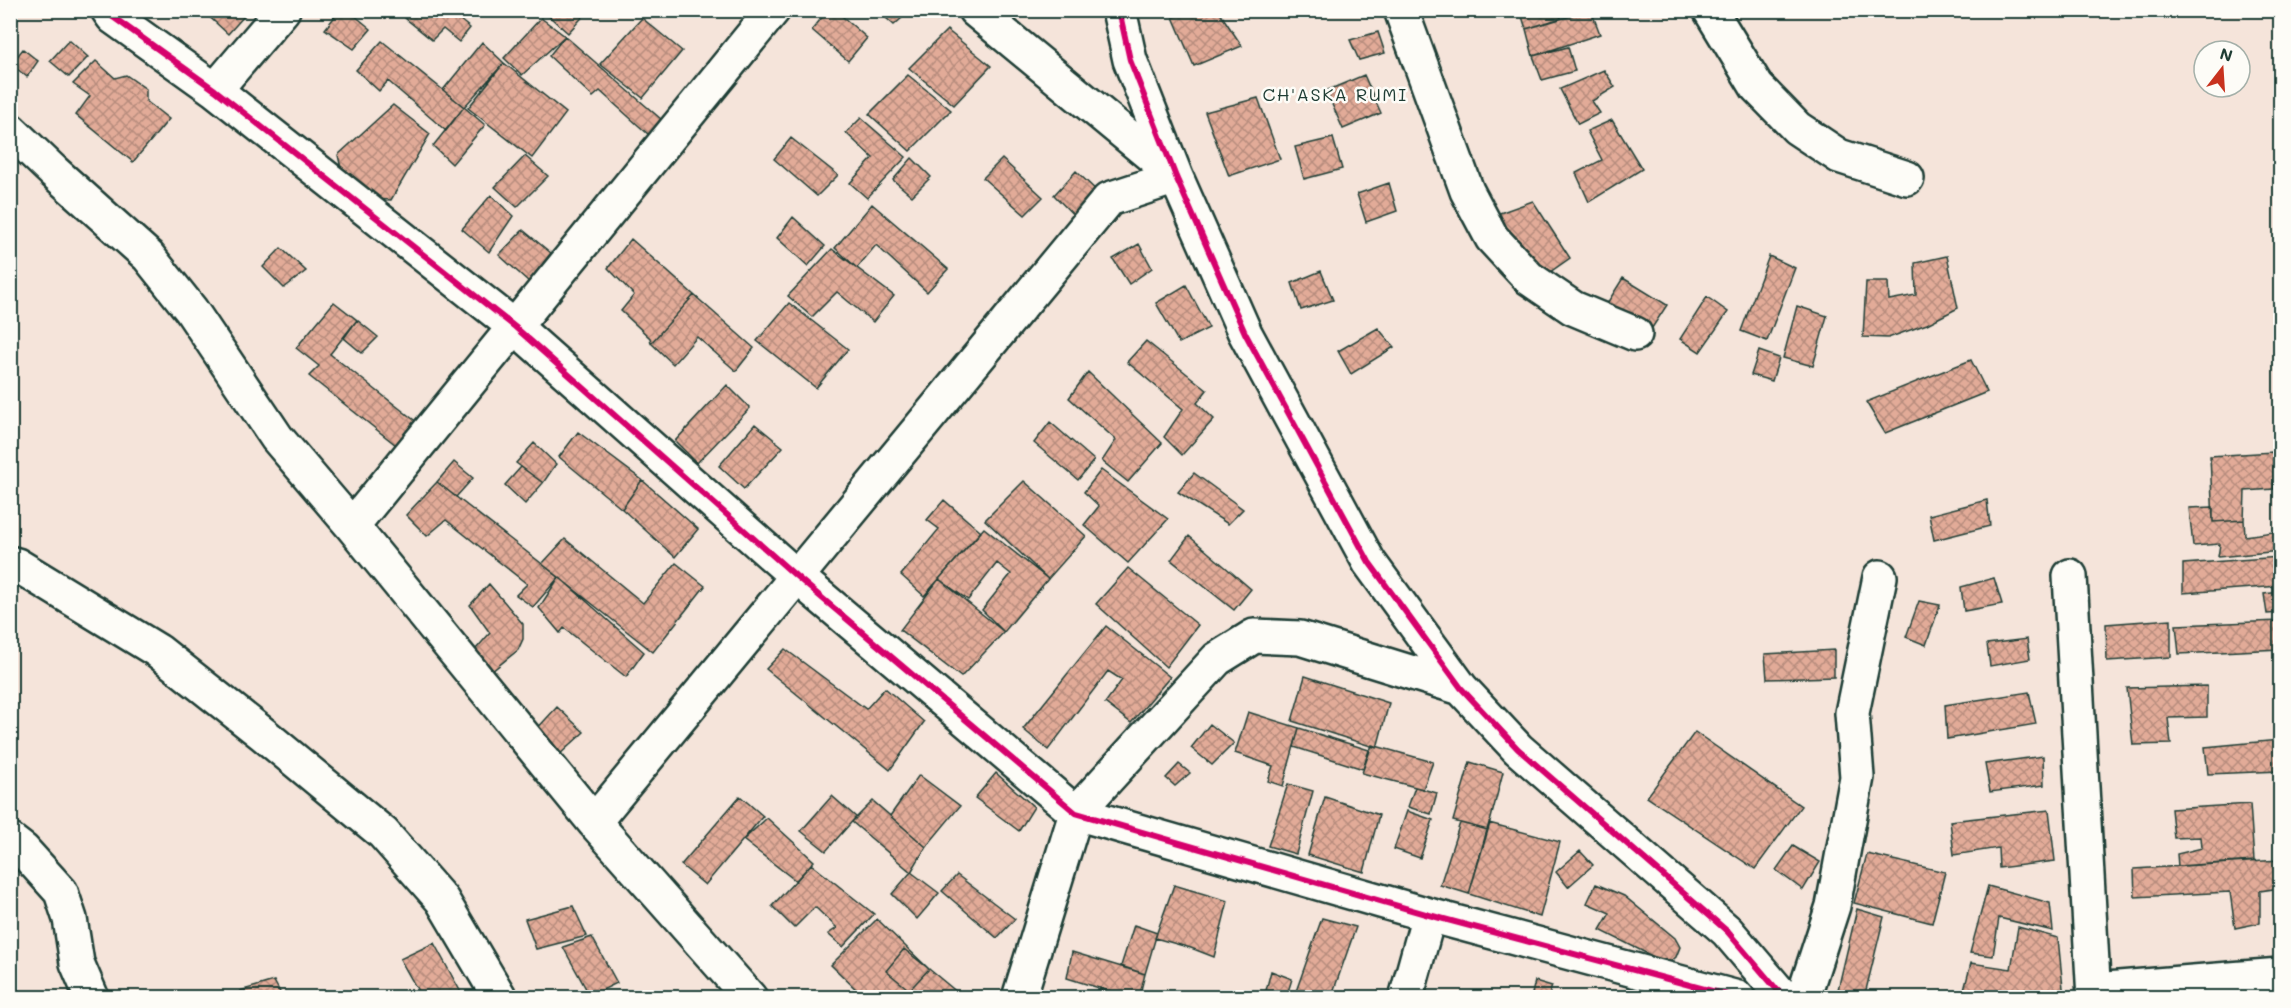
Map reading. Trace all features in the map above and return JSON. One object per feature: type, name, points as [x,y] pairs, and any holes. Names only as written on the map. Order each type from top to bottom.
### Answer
[{"type":"street","points":[[108,10],[112,17],[215,90],[515,327],[796,576],[1076,813],[1429,915],[1738,998]]},
{"type":"street","points":[[215,90],[283,10]]},
{"type":"street","points":[[352,526],[773,10]]},
{"type":"street","points":[[975,10],[1176,177]]},
{"type":"street","points":[[1119,10],[1131,60],[1176,177],[1245,333],[1369,562],[1461,688],[1518,749],[1727,931],[1784,998]]},
{"type":"street","points":[[1401,10],[1467,191],[1491,238],[1529,278],[1573,308],[1635,334]]},
{"type":"street","points":[[1710,10],[1757,87],[1797,128],[1839,156],[1906,178]]},
{"type":"street","points":[[10,130],[148,256],[191,310],[277,438],[352,526],[594,822],[750,998]]},
{"type":"street","points":[[594,822],[1109,199],[1176,177]]},
{"type":"street","points":[[10,564],[16,565],[158,651],[263,734],[383,834],[442,900],[500,998]]},
{"type":"street","points":[[2070,576],[2094,994],[2280,975]]},
{"type":"street","points":[[1803,998],[1833,906],[1855,789],[1857,777],[1852,713],[1880,577]]},
{"type":"street","points":[[1019,998],[1076,813],[1217,659],[1254,636],[1300,638],[1461,688]]},
{"type":"street","points":[[10,840],[23,850],[61,892],[70,919],[77,963],[92,998]]},
{"type":"street","points":[[1406,998],[1429,915]]},
{"type":"building","points":[[202,10],[240,10],[245,15],[228,34]]},
{"type":"building","points":[[340,10],[348,10],[371,29],[354,49],[325,29]]},
{"type":"building","points":[[410,10],[448,10],[470,28],[459,42],[443,29],[432,40],[405,18]]},
{"type":"building","points":[[542,10],[589,10],[568,33]]},
{"type":"building","points":[[828,10],[835,10],[867,38],[848,61],[812,30]]},
{"type":"building","points":[[877,10],[911,10],[894,25]]},
{"type":"building","points":[[1199,10],[1218,10],[1242,46],[1194,66],[1173,17]]},
{"type":"building","points":[[1520,10],[1559,10],[1561,18],[1526,29]]},
{"type":"building","points":[[1591,10],[1600,34],[1533,56],[1526,29]]},
{"type":"building","points":[[541,18],[565,36],[522,75],[504,58]]},
{"type":"building","points":[[642,18],[682,51],[643,98],[600,64]]},
{"type":"building","points":[[947,30],[991,66],[954,105],[909,68]]},
{"type":"building","points":[[1378,32],[1385,53],[1359,60],[1350,40]]},
{"type":"building","points":[[565,36],[661,119],[649,135],[600,91],[593,97],[549,56]]},
{"type":"building","points":[[69,40],[88,57],[69,77],[50,61]]},
{"type":"building","points":[[382,41],[464,107],[446,131],[388,81],[379,91],[356,70]]},
{"type":"building","points":[[482,42],[504,63],[464,107],[443,90]]},
{"type":"building","points":[[1568,47],[1575,71],[1542,80],[1533,56]]},
{"type":"building","points":[[23,49],[38,61],[27,77],[11,64]]},
{"type":"building","points":[[96,61],[115,78],[126,75],[146,89],[146,101],[169,119],[133,162],[76,115],[90,96],[73,84]]},
{"type":"building","points":[[504,63],[566,113],[532,158],[468,108]]},
{"type":"building","points":[[1604,70],[1615,87],[1592,101],[1600,113],[1578,124],[1560,89]]},
{"type":"building","points":[[908,75],[951,110],[910,151],[869,114]]},
{"type":"building","points":[[1364,75],[1381,113],[1343,129],[1326,91]]},
{"type":"building","points":[[1258,98],[1280,159],[1229,176],[1205,112]]},
{"type":"building","points":[[393,105],[430,134],[391,200],[373,199],[342,173],[338,155]]},
{"type":"building","points":[[464,107],[485,125],[452,164],[433,146]]},
{"type":"building","points":[[861,118],[906,157],[867,198],[850,183],[873,158],[846,133]]},
{"type":"building","points":[[1612,120],[1642,169],[1589,202],[1576,173],[1602,160],[1587,131]]},
{"type":"building","points":[[791,138],[838,175],[817,196],[774,159]]},
{"type":"building","points":[[1333,138],[1342,169],[1304,179],[1295,147]]},
{"type":"building","points":[[525,156],[548,176],[517,207],[495,187]]},
{"type":"building","points":[[912,158],[931,177],[912,196],[893,180]]},
{"type":"building","points":[[1002,159],[1043,197],[1025,215],[983,178]]},
{"type":"building","points":[[1076,171],[1101,195],[1079,221],[1054,195]]},
{"type":"building","points":[[1389,183],[1397,211],[1366,222],[1357,194]]},
{"type":"building","points":[[491,195],[513,216],[489,252],[462,229]]},
{"type":"building","points":[[1533,201],[1570,258],[1540,279],[1513,250],[1497,214]]},
{"type":"building","points":[[872,204],[948,269],[927,292],[876,245],[857,268],[835,248]]},
{"type":"building","points":[[793,217],[825,246],[808,266],[777,238]]},
{"type":"building","points":[[523,230],[551,253],[529,282],[499,255]]},
{"type":"building","points":[[631,239],[694,295],[651,343],[650,338],[621,311],[634,295],[608,268]]},
{"type":"building","points":[[1139,244],[1152,268],[1129,284],[1113,259]]},
{"type":"building","points":[[281,248],[306,271],[284,288],[263,267]]},
{"type":"building","points":[[832,249],[894,296],[873,322],[837,292],[812,317],[788,296]]},
{"type":"building","points":[[1769,256],[1795,268],[1767,341],[1741,331]]},
{"type":"building","points":[[1947,256],[1958,308],[1927,324],[1888,338],[1863,337],[1866,282],[1888,282],[1889,300],[1916,295],[1915,263]]},
{"type":"building","points":[[1321,271],[1333,300],[1301,310],[1292,283]]},
{"type":"building","points":[[1623,278],[1667,305],[1650,331],[1606,305]]},
{"type":"building","points":[[1186,285],[1209,328],[1179,343],[1156,303]]},
{"type":"building","points":[[694,295],[754,348],[736,371],[697,337],[673,364],[651,343]]},
{"type":"building","points":[[1707,297],[1728,312],[1700,352],[1680,339]]},
{"type":"building","points":[[334,302],[357,320],[330,354],[418,423],[396,445],[309,376],[319,366],[296,348]]},
{"type":"building","points":[[789,303],[848,349],[816,388],[757,341]]},
{"type":"building","points":[[1797,306],[1827,316],[1813,366],[1783,358]]},
{"type":"building","points":[[357,320],[378,337],[362,353],[344,338]]},
{"type":"building","points":[[1378,328],[1394,347],[1351,374],[1338,351]]},
{"type":"building","points":[[1146,341],[1207,390],[1197,403],[1214,419],[1182,455],[1164,437],[1183,409],[1127,362]]},
{"type":"building","points":[[1759,351],[1779,358],[1772,381],[1751,375]]},
{"type":"building","points":[[1971,360],[1987,392],[1885,433],[1866,402]]},
{"type":"building","points":[[1088,372],[1162,443],[1128,482],[1102,461],[1116,440],[1069,398]]},
{"type":"building","points":[[727,385],[750,408],[697,463],[675,441]]},
{"type":"building","points":[[1050,422],[1094,460],[1078,480],[1034,443]]},
{"type":"building","points":[[755,424],[783,447],[744,489],[719,466]]},
{"type":"building","points":[[578,432],[642,480],[622,509],[559,457]]},
{"type":"building","points":[[534,443],[556,464],[543,483],[516,463]]},
{"type":"building","points":[[2273,452],[2274,489],[2245,491],[2244,520],[2213,522],[2210,456]]},
{"type":"building","points":[[454,462],[473,478],[456,497],[437,482]]},
{"type":"building","points":[[521,467],[543,483],[525,504],[505,485]]},
{"type":"building","points":[[1101,470],[1168,519],[1128,563],[1084,525],[1099,506],[1084,492]]},
{"type":"building","points":[[1194,473],[1243,509],[1228,524],[1178,492]]},
{"type":"building","points":[[642,480],[698,529],[675,557],[622,509]]},
{"type":"building","points":[[1024,481],[1086,536],[1048,579],[985,520]]},
{"type":"building","points":[[437,482],[559,577],[533,607],[516,595],[527,584],[446,520],[427,536],[406,515]]},
{"type":"building","points":[[944,500],[981,532],[924,596],[901,575],[939,529],[927,520]]},
{"type":"building","points":[[1987,500],[1990,526],[1934,540],[1929,515]]},
{"type":"building","points":[[2213,507],[2213,522],[2244,520],[2245,536],[2280,531],[2280,551],[2218,557],[2220,544],[2193,546],[2189,508]]},
{"type":"building","points":[[984,528],[1048,579],[1004,632],[982,610],[1011,574],[997,563],[968,600],[939,579]]},
{"type":"building","points":[[1189,536],[1251,589],[1234,610],[1171,560]]},
{"type":"building","points":[[565,539],[643,603],[676,563],[705,586],[653,652],[542,564]]},
{"type":"building","points":[[2280,557],[2280,586],[2183,593],[2183,564]]},
{"type":"building","points":[[1128,568],[1198,625],[1166,667],[1096,604]]},
{"type":"building","points":[[559,577],[644,652],[626,677],[564,628],[560,633],[539,608]]},
{"type":"building","points":[[1994,578],[2002,604],[1964,611],[1961,587]]},
{"type":"building","points":[[939,579],[1004,632],[961,677],[900,630]]},
{"type":"building","points":[[489,584],[523,624],[523,639],[518,650],[486,676],[469,657],[490,633],[470,605]]},
{"type":"building","points":[[2280,592],[2280,613],[2267,614],[2264,594]]},
{"type":"building","points":[[1919,601],[1940,605],[1926,645],[1906,637]]},
{"type":"building","points":[[2171,619],[2171,657],[2107,661],[2106,624]]},
{"type":"building","points":[[2280,621],[2280,649],[2179,654],[2176,625]]},
{"type":"building","points":[[1106,626],[1170,677],[1131,723],[1105,703],[1122,680],[1108,671],[1048,750],[1023,729]]},
{"type":"building","points":[[2027,639],[2030,659],[1990,666],[1987,644]]},
{"type":"building","points":[[785,649],[866,709],[885,688],[924,722],[890,770],[766,669]]},
{"type":"building","points":[[1834,650],[1834,677],[1767,679],[1765,654]]},
{"type":"building","points":[[1305,676],[1389,703],[1377,748],[1292,721]]},
{"type":"building","points":[[2278,677],[2280,677],[2279,740]]},
{"type":"building","points":[[2207,686],[2207,717],[2168,718],[2171,744],[2133,745],[2127,688]]},
{"type":"building","points":[[2029,692],[2036,724],[1947,739],[1945,705]]},
{"type":"building","points":[[557,707],[584,732],[558,756],[534,732]]},
{"type":"building","points":[[1248,712],[1299,728],[1283,786],[1268,781],[1273,766],[1235,753]]},
{"type":"building","points":[[1210,724],[1234,743],[1212,765],[1191,748]]},
{"type":"building","points":[[1299,728],[1369,750],[1363,769],[1294,747]]},
{"type":"building","points":[[1695,732],[1801,806],[1755,869],[1647,797]]},
{"type":"building","points":[[2279,740],[2280,771],[2208,774],[2205,747]]},
{"type":"building","points":[[1372,745],[1433,762],[1423,789],[1362,773]]},
{"type":"building","points":[[2043,756],[2044,785],[1990,792],[1985,764]]},
{"type":"building","points":[[1470,762],[1503,772],[1488,830],[1453,821]]},
{"type":"building","points":[[1179,764],[1190,773],[1175,786],[1166,778]]},
{"type":"building","points":[[996,773],[1034,807],[1019,831],[975,798]]},
{"type":"building","points":[[919,775],[960,806],[926,847],[890,816]]},
{"type":"building","points":[[1288,784],[1313,791],[1296,854],[1268,846]]},
{"type":"building","points":[[1415,787],[1437,793],[1431,814],[1408,807]]},
{"type":"building","points":[[740,796],[763,816],[705,885],[681,865]]},
{"type":"building","points":[[832,796],[856,817],[826,851],[801,831]]},
{"type":"building","points":[[1325,797],[1379,815],[1364,872],[1308,855]]},
{"type":"building","points":[[873,801],[926,847],[911,872],[852,822]]},
{"type":"building","points":[[2250,804],[2254,861],[2178,866],[2177,854],[2202,848],[2201,837],[2174,838],[2171,809]]},
{"type":"building","points":[[2049,810],[2055,861],[1999,868],[1998,848],[1954,855],[1950,821]]},
{"type":"building","points":[[1407,811],[1433,820],[1420,858],[1394,849]]},
{"type":"building","points":[[767,818],[814,861],[796,881],[743,840]]},
{"type":"building","points":[[1460,823],[1488,830],[1469,894],[1440,885]]},
{"type":"building","points":[[1489,823],[1560,842],[1540,917],[1469,894]]},
{"type":"building","points":[[1793,846],[1820,862],[1803,890],[1776,870]]},
{"type":"building","points":[[1580,851],[1593,865],[1568,887],[1556,872]]},
{"type":"building","points":[[1867,854],[1945,872],[1932,923],[1854,903]]},
{"type":"building","points":[[2280,860],[2280,888],[2260,891],[2260,923],[2235,928],[2230,892],[2135,897],[2134,869]]},
{"type":"building","points":[[811,864],[874,914],[843,947],[828,934],[837,928],[815,907],[794,928],[772,906]]},
{"type":"building","points":[[911,872],[939,893],[917,919],[892,894]]},
{"type":"building","points":[[957,875],[1015,919],[997,938],[942,891]]},
{"type":"building","points":[[1596,884],[1624,896],[1675,938],[1680,947],[1676,957],[1668,964],[1600,930],[1610,913],[1587,903]]},
{"type":"building","points":[[1174,885],[1228,901],[1214,957],[1155,938]]},
{"type":"building","points":[[1988,886],[2050,903],[2053,931],[1999,918],[1993,956],[1970,953]]},
{"type":"building","points":[[573,906],[587,936],[536,949],[525,919]]},
{"type":"building","points":[[1857,909],[1884,917],[1864,998],[1836,998]]},
{"type":"building","points":[[1322,918],[1356,927],[1331,998],[1294,997]]},
{"type":"building","points":[[877,919],[929,969],[902,998],[865,998],[831,965]]},
{"type":"building","points":[[1134,925],[1157,933],[1145,974],[1121,966]]},
{"type":"building","points":[[2018,927],[2058,938],[2064,998],[1962,998],[1971,963],[2011,969]]},
{"type":"building","points":[[592,937],[617,983],[590,996],[563,947]]},
{"type":"building","points":[[434,943],[464,998],[422,998],[400,959]]},
{"type":"building","points":[[904,949],[964,998],[926,998],[922,994],[920,998],[898,998],[907,988],[886,971]]},
{"type":"building","points":[[1072,952],[1145,974],[1139,998],[1131,998],[1067,978]]},
{"type":"building","points":[[1271,971],[1292,979],[1286,998],[1264,998]]},
{"type":"building","points":[[274,981],[283,998],[244,998],[240,991]]},
{"type":"building","points":[[1535,981],[1552,986],[1548,998],[1531,998]]},
{"type":"building","points":[[1100,988],[1128,998],[1097,998]]},
{"type":"cycle path","points":[[108,10],[113,17],[215,90],[515,327],[796,576],[1076,813],[1429,915],[1738,998]]},
{"type":"cycle path","points":[[1119,10],[1130,60],[1176,177],[1245,333],[1369,562],[1461,688],[1518,749],[1727,931],[1784,998]]},
{"type":"district","name":"CH'ASKA RUMI","points":[[1335,95]]}]
